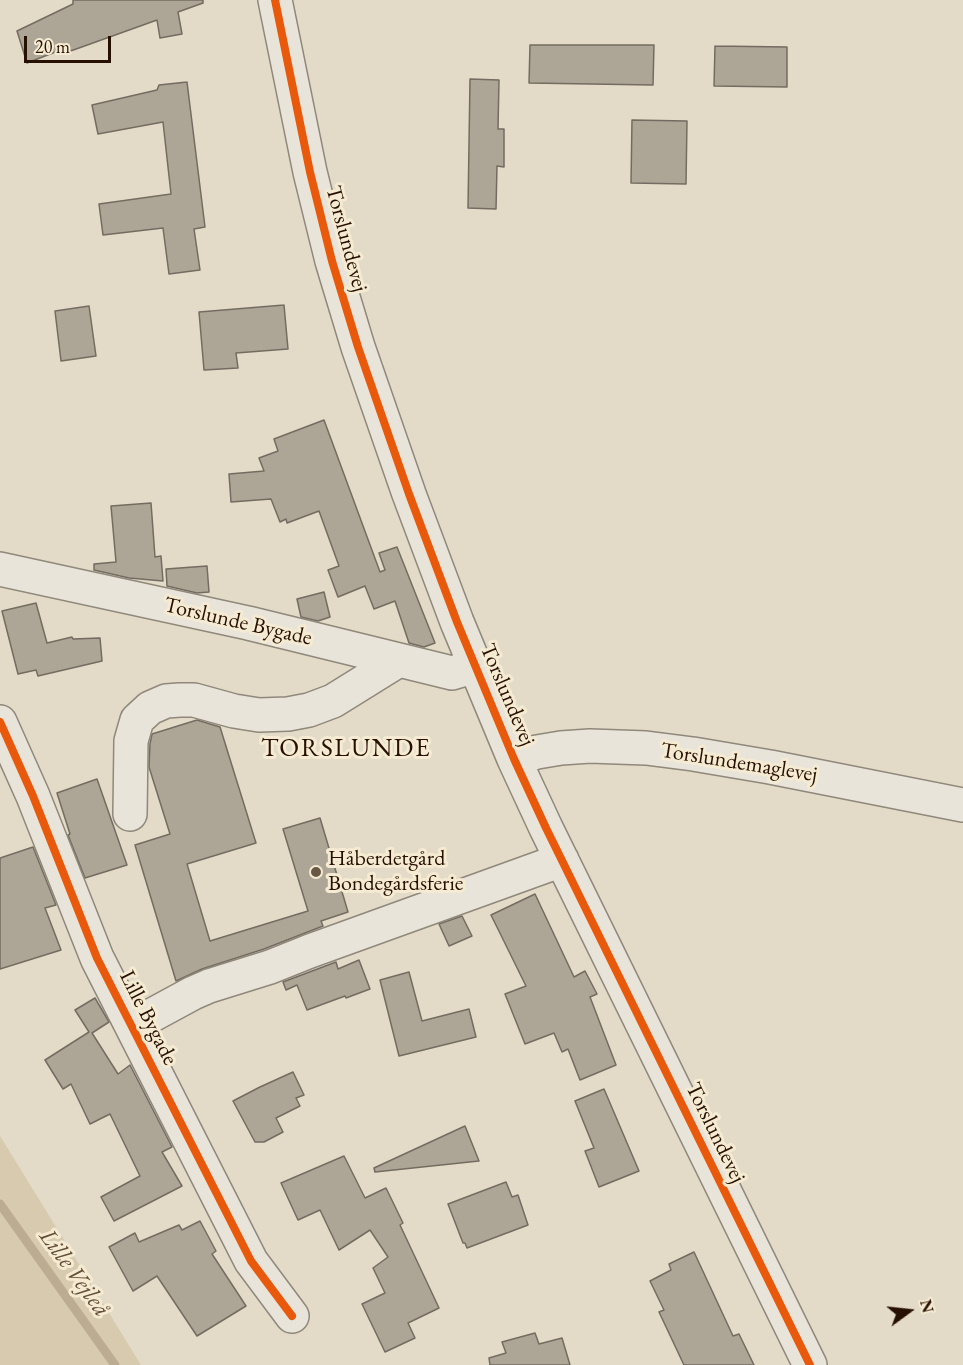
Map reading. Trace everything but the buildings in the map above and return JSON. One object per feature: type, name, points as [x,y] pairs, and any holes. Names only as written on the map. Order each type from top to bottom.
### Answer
[{"type":"street","name":"Torslundevej","points":[[275,0],[310,172],[332,261],[355,337],[413,504],[475,666],[546,828],[810,1365]]},
{"type":"street","name":"Torslunde Bygade","points":[[0,569],[248,623],[452,673],[475,666]]},
{"type":"street","points":[[130,814],[131,741],[137,720],[150,708],[166,702],[194,700],[259,715],[288,714],[309,710],[333,701],[399,660]]},
{"type":"street","name":"Lille Bygade","points":[[0,722],[33,796],[97,958],[251,1261],[292,1316]]},
{"type":"street","name":"Torslundemaglevej","points":[[514,759],[561,748],[646,748],[770,767],[963,805]]},
{"type":"street","points":[[132,1026],[210,986],[270,967],[562,860]]},
{"type":"shaded area","points":[[0,1136],[141,1365],[0,1365]]},
{"type":"waterway","name":"Lille Vejleå","points":[[0,1204],[115,1365]]},
{"type":"cycle path","points":[[275,0],[310,172],[332,261],[358,347],[409,494],[457,622],[514,759],[546,828],[810,1365]]},
{"type":"cycle path","points":[[0,722],[33,796],[97,958],[251,1261],[292,1316]]},
{"type":"place","name":"Håberdetgård Bondegårdsferie","points":[[316,872]]},
{"type":"district","name":"TORSLUNDE","points":[[346,749]]}]
